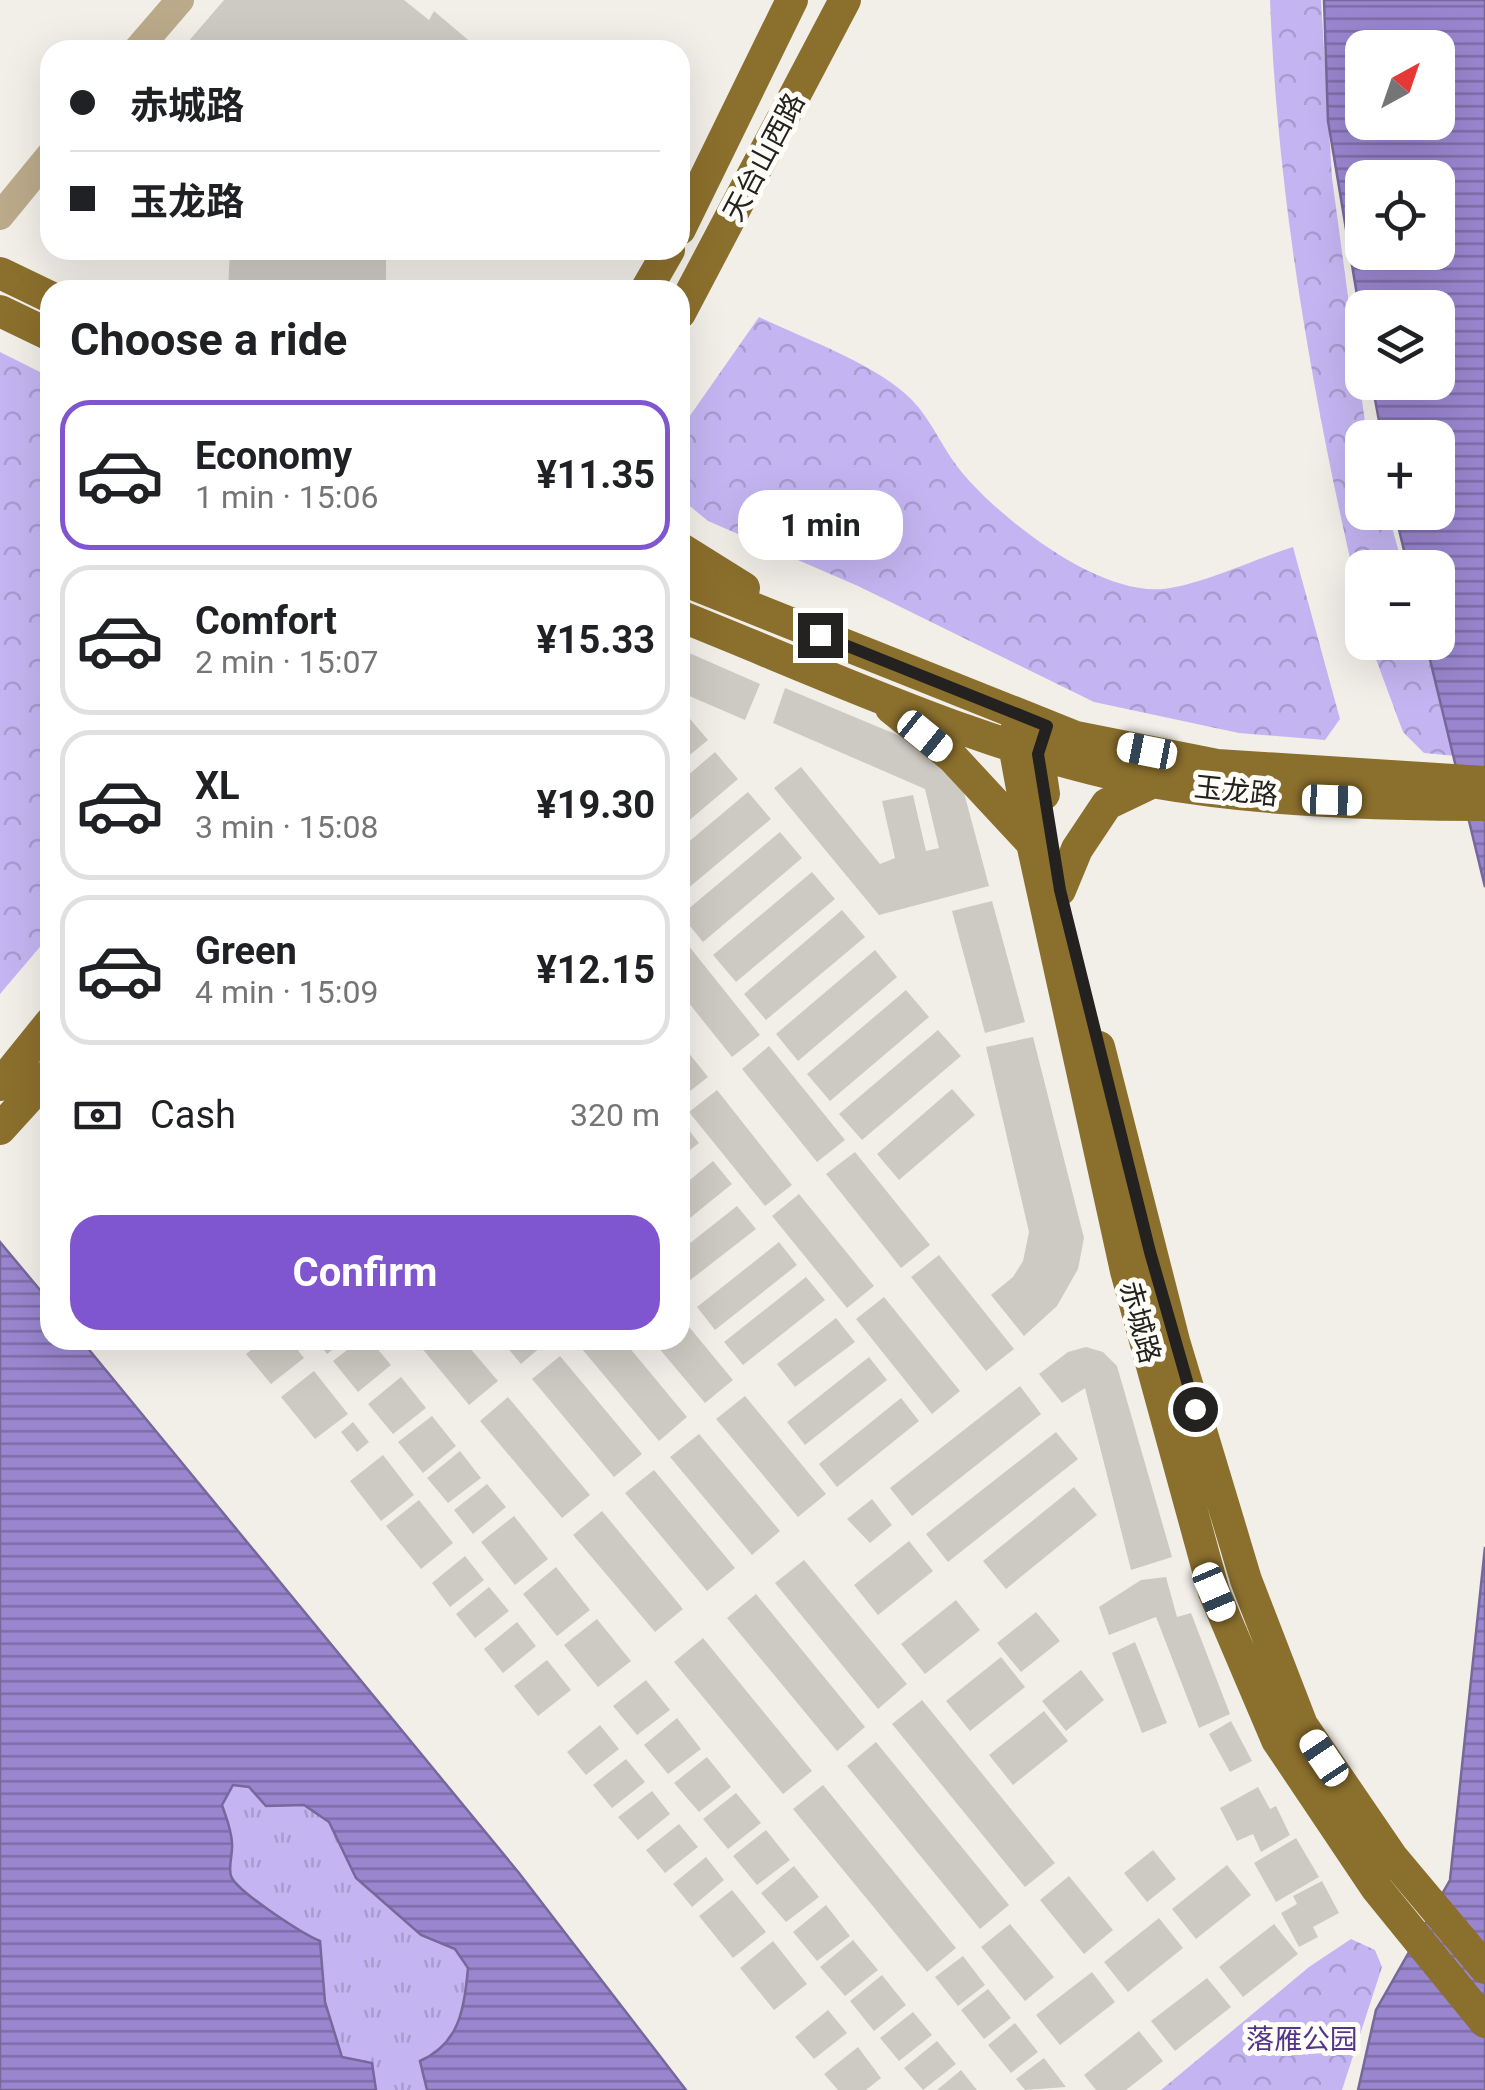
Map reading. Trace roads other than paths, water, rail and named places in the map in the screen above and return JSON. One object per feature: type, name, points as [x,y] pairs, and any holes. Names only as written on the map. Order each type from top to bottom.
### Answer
[{"type":"main road","name":"天台山西路","points":[[690,209],[792,0]]},
{"type":"main road","name":"天台山西路","points":[[690,294],[845,0]]},
{"type":"main road","points":[[0,273],[40,292]]},
{"type":"main road","points":[[0,311],[40,330]]},
{"type":"main road","points":[[690,554],[820,635]]},
{"type":"main road","name":"玉龙路","points":[[690,583],[820,635],[1029,735],[1153,782],[1332,800],[1471,793]]},
{"type":"main road","name":"玉龙路","points":[[690,620],[868,690],[1029,735],[1076,737],[1218,764],[1471,793]]},
{"type":"main road","points":[[868,690],[953,758],[1032,843]]},
{"type":"main road","name":"赤城路","points":[[1029,735],[1032,843],[1126,1270],[1214,1592],[1277,1740],[1377,1889],[1485,2022]]},
{"type":"main road","name":"赤城路","points":[[1029,735],[1060,890],[1154,1270],[1246,1580],[1302,1724],[1392,1857],[1485,1968]]},
{"type":"main road","points":[[1060,890],[1077,848],[1107,804],[1153,782]]},
{"type":"main road","points":[[0,1085],[40,1069]]},
{"type":"main road","points":[[0,1129],[40,1071]]},
{"type":"street","points":[[146,40],[180,0]]},
{"type":"street","points":[[0,216],[40,167]]},
{"type":"park label","name":"落雁公园","points":[[1302,2039]]}]
